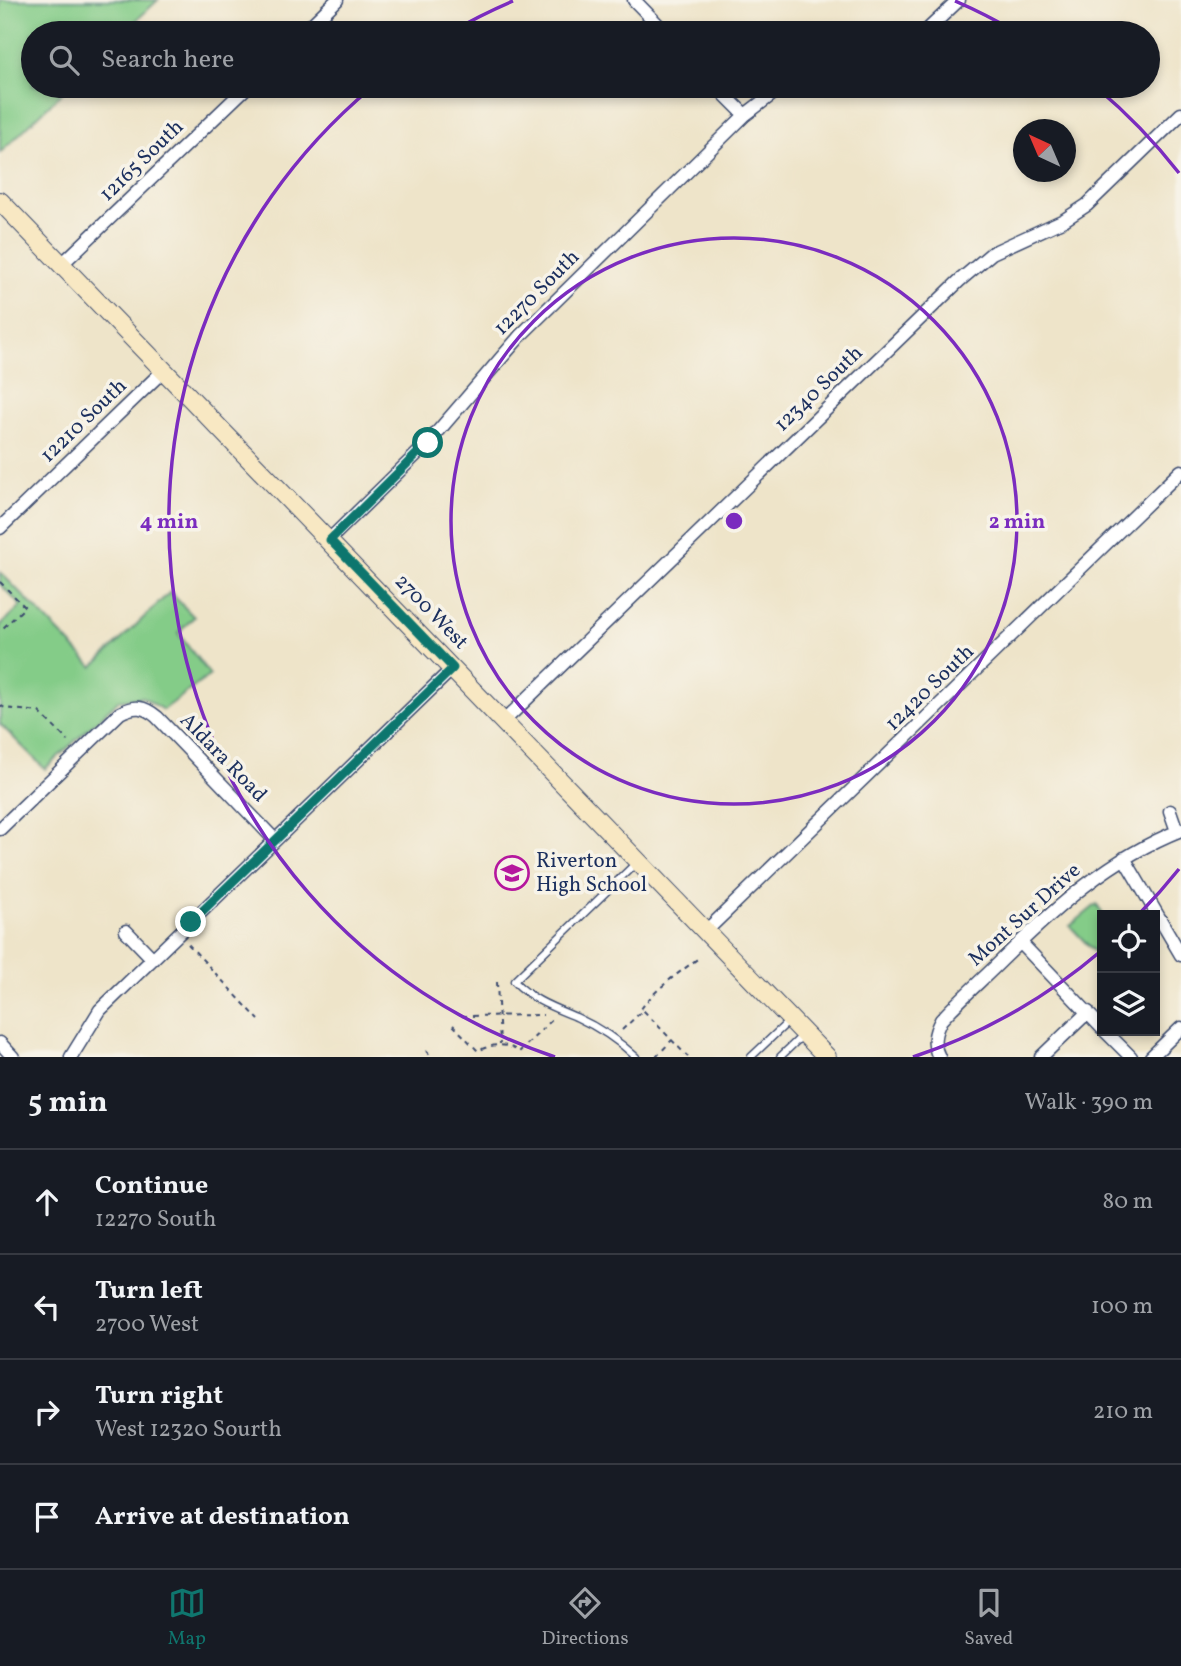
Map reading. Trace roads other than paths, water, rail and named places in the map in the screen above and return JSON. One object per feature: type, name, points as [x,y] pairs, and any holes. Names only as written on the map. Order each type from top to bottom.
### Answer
[{"type":"main road","name":"2700 West","points":[[0,201],[505,720],[705,932],[828,1057]]},
{"type":"street","points":[[315,21],[337,0]]},
{"type":"street","points":[[634,0],[654,21]]},
{"type":"street","points":[[936,21],[958,0]]},
{"type":"street","name":"12165 South","points":[[62,264],[235,98]]},
{"type":"street","points":[[728,98],[745,116]]},
{"type":"street","name":"12270 South","points":[[330,540],[428,443],[521,335],[766,98]]},
{"type":"street","name":"12340 South","points":[[505,720],[959,281],[992,253],[1064,220],[1087,205],[1181,114]]},
{"type":"street","name":"12210 South","points":[[0,528],[164,370]]},
{"type":"street","name":"12420 South","points":[[705,932],[1181,471]]},
{"type":"street","points":[[71,1057],[100,1010],[453,668]]},
{"type":"street","name":"Aldara Road","points":[[1,826],[120,713],[139,707],[157,717],[275,840]]},
{"type":"street","name":"Mont Sur Drive","points":[[939,1057],[934,1035],[941,1020],[1071,895],[1124,858],[1179,831],[1170,811]]},
{"type":"street","points":[[1124,858],[1181,955]]},
{"type":"street","points":[[126,931],[153,959]]},
{"type":"street","points":[[1020,942],[1097,1022]]},
{"type":"street","points":[[1041,1057],[1088,1012]]},
{"type":"street","points":[[1151,1057],[1181,1028]]},
{"type":"street","points":[[1110,1036],[1130,1057]]},
{"type":"street","points":[[0,1043],[13,1057]]},
{"type":"lane","points":[[636,1057],[600,1029],[527,996],[514,981],[638,861]]},
{"type":"lane","points":[[751,1057],[790,1019]]},
{"type":"lane","points":[[780,1057],[805,1034]]},
{"type":"place","name":"Riverton High School","points":[[512,873]]}]
